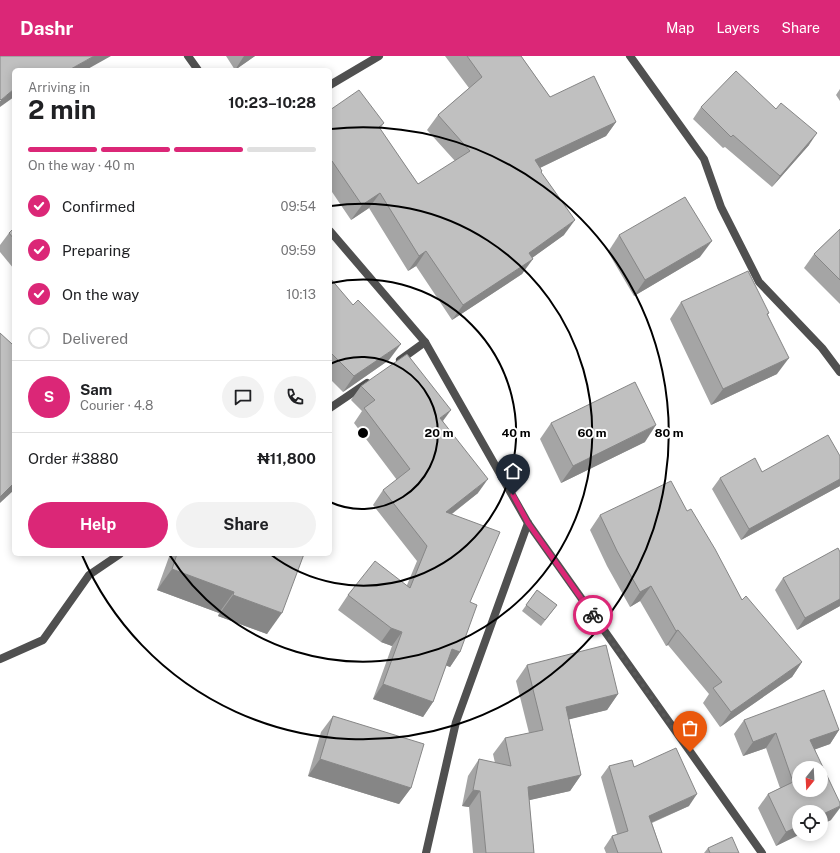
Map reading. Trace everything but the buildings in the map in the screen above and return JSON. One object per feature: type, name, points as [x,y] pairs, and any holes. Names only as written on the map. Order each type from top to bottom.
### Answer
[{"type":"street","points":[[188,56],[197,68]]},
{"type":"street","points":[[332,84],[379,56]]},
{"type":"street","points":[[630,56],[704,159],[720,208],[759,282],[822,348],[840,372]]},
{"type":"street","points":[[332,232],[425,342],[528,523],[762,853]]},
{"type":"street","points":[[394,364],[425,342]]},
{"type":"street","points":[[332,407],[374,378]]},
{"type":"street","points":[[426,853],[456,722],[528,523]]},
{"type":"street","points":[[0,659],[43,640],[89,575],[117,556]]},
{"type":"way so far","points":[[593,615],[690,752]]},
{"type":"route","points":[[513,495],[528,523],[593,615]]}]
